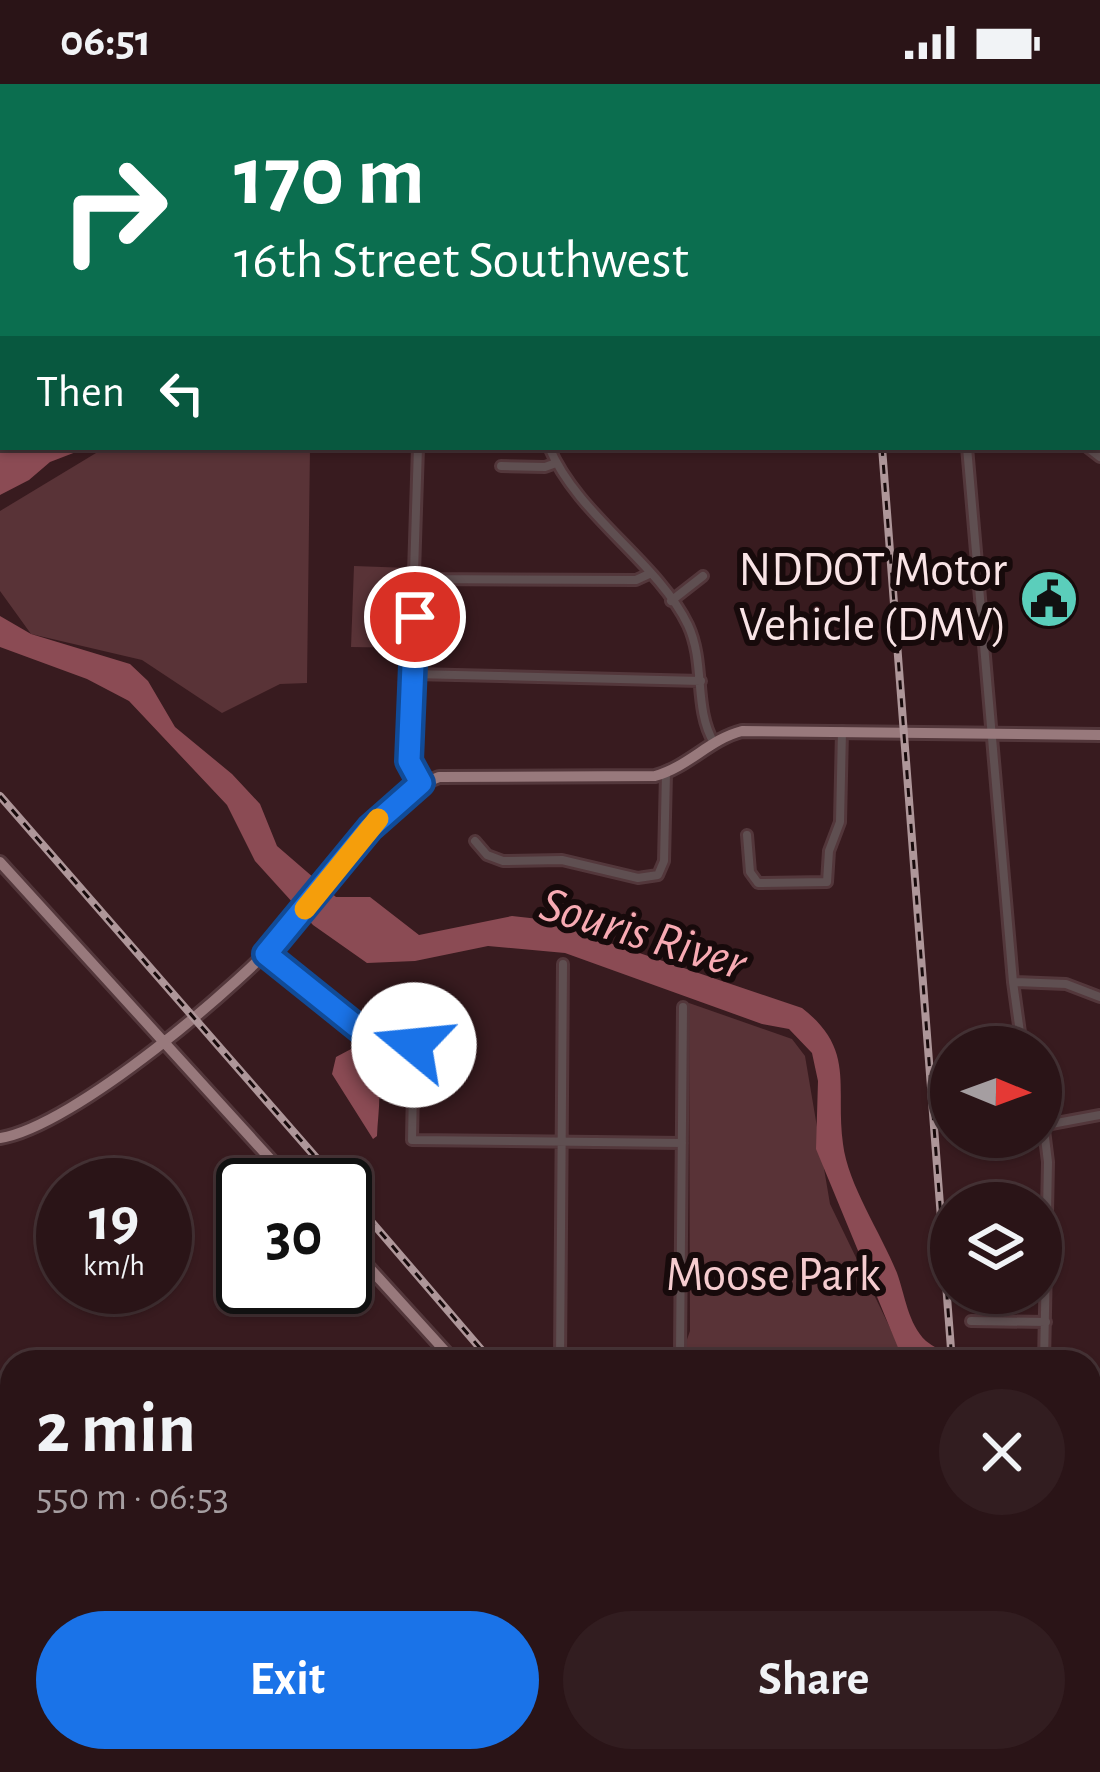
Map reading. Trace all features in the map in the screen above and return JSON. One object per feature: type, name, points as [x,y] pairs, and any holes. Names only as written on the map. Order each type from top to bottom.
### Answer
[{"type":"main road","points":[[0,1138],[67,1111],[163,1042],[266,954],[370,828],[421,783],[467,774],[640,778],[688,764],[714,743],[742,731],[1100,735]]},
{"type":"main road","points":[[0,862],[269,1158]]},
{"type":"main road","points":[[372,1270],[444,1350]]},
{"type":"street","points":[[418,450],[409,761],[421,783]]},
{"type":"street","points":[[550,450],[687,624],[701,681],[702,718],[714,743]]},
{"type":"street","points":[[967,450],[1019,1026]]},
{"type":"street","points":[[501,466],[556,463]]},
{"type":"street","points":[[416,579],[636,580],[649,574]]},
{"type":"street","points":[[671,601],[703,576]]},
{"type":"street","points":[[412,674],[701,681]]},
{"type":"street","points":[[747,835],[752,879],[758,883],[827,882],[829,851],[840,822],[842,731]]},
{"type":"street","points":[[475,841],[487,855],[503,861],[562,860],[638,878],[658,875],[664,860],[666,773]]},
{"type":"street","points":[[266,954],[362,1031],[380,1042],[414,1045]]},
{"type":"street","points":[[560,1350],[563,964]]},
{"type":"street","points":[[1013,982],[1066,984],[1100,998]]},
{"type":"street","points":[[680,1350],[683,1007]]},
{"type":"street","points":[[414,1033],[412,1140],[682,1143]]},
{"type":"street","points":[[1062,1122],[1100,1114]]},
{"type":"street","points":[[1045,1350],[1046,1314]]},
{"type":"street","points":[[971,1321],[1046,1322]]},
{"type":"green space","points":[[101,450],[310,450],[307,683],[280,684],[222,713],[142,660],[31,634],[0,591],[0,511]]},
{"type":"green space","points":[[354,566],[409,568],[408,648],[351,647]]},
{"type":"green space","name":"Moose Park","points":[[689,1003],[792,1039],[805,1056],[830,1204],[894,1336],[908,1350],[683,1350],[690,1331]]},
{"type":"shaded area","points":[[0,450],[81,450],[50,462],[0,495]]},
{"type":"shaded area","points":[[0,616],[31,634],[130,664],[148,681],[175,727],[260,804],[277,846],[336,897],[370,897],[419,935],[512,916],[539,919],[802,1008],[819,1024],[837,1054],[843,1144],[858,1192],[897,1273],[915,1326],[942,1350],[899,1350],[816,1149],[818,1081],[812,1053],[789,1029],[762,1024],[565,953],[488,946],[415,961],[367,963],[313,925],[255,861],[227,805],[129,701],[87,679],[0,647]]},
{"type":"shaded area","points":[[353,1048],[372,1062],[377,1073],[379,1111],[373,1139],[332,1074],[336,1057]]},
{"type":"railway","points":[[882,450],[951,1350]]},
{"type":"railway","points":[[0,796],[316,1158]]},
{"type":"railway","points":[[372,1222],[482,1350]]},
{"type":"slow traffic","points":[[305,909],[378,819]]},
{"type":"place","name":"NDDOT Motor Vehicle (DMV)","points":[[1049,599]]},
{"type":"route","points":[[414,1045],[380,1042],[362,1031],[266,954],[370,828],[421,783],[409,761],[415,617]]},
{"type":"water label","name":"Souris River","points":[[643,934]]}]
